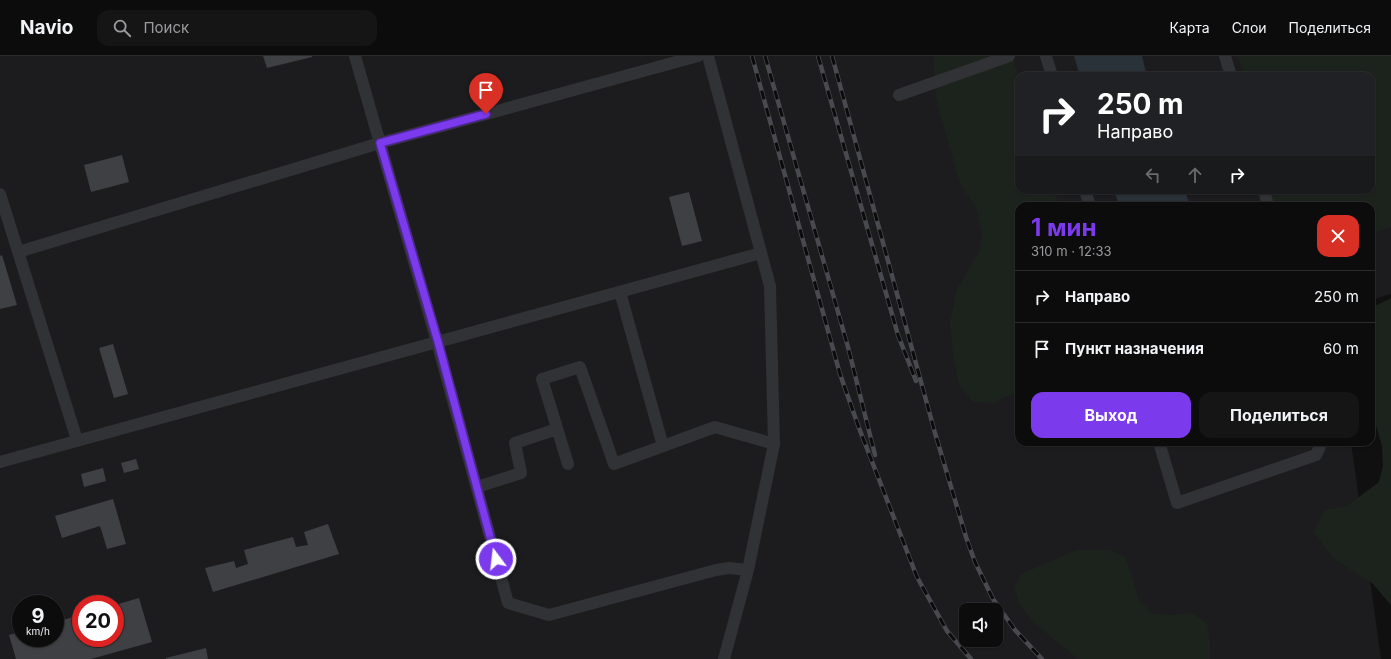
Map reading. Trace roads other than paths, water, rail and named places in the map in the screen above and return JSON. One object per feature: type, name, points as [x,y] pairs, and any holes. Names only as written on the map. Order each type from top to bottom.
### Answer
[{"type":"lane","points":[[355,56],[438,342],[508,603],[548,615],[716,570],[729,568],[748,570]]},
{"type":"lane","points":[[18,252],[380,143],[698,56]]},
{"type":"lane","points":[[708,56],[770,286],[774,444],[748,570],[724,659]]},
{"type":"lane","points":[[899,95],[1009,56]]},
{"type":"lane","points":[[1046,56],[1051,72]]},
{"type":"lane","points":[[1225,56],[1230,72]]},
{"type":"lane","points":[[0,194],[77,440]]},
{"type":"lane","points":[[0,462],[761,253]]},
{"type":"lane","points":[[620,292],[663,446]]},
{"type":"lane","points":[[568,464],[542,379],[580,367],[614,464],[715,427],[774,444]]},
{"type":"lane","points":[[477,487],[521,473],[515,443],[557,429]]},
{"type":"lane","points":[[1160,446],[1177,503],[1316,455],[1320,446]]},
{"type":"railway","points":[[752,56],[840,374],[859,428],[917,577],[947,631],[971,659]]},
{"type":"railway","points":[[765,56],[848,347],[875,455]]},
{"type":"railway","points":[[818,56],[898,335],[916,381]]},
{"type":"railway","points":[[832,56],[935,433],[966,537],[975,562],[993,599],[1015,630],[1042,659]]}]
